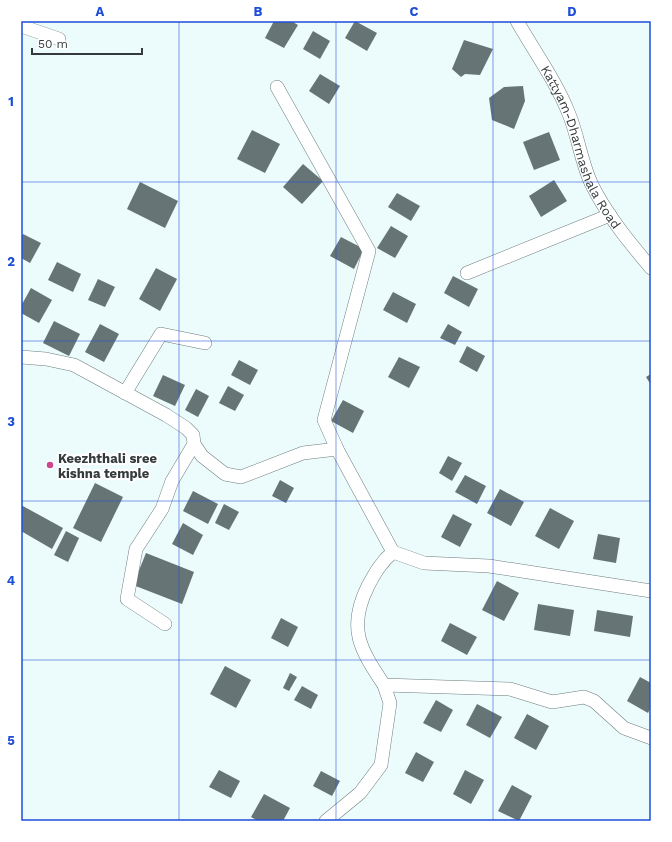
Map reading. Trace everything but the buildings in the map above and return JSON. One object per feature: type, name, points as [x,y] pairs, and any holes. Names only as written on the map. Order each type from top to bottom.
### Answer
[{"type":"street","name":"Kattyam-Dharmashala Road","points":[[517,21],[569,114],[591,183],[610,215],[651,268]]},
{"type":"street","points":[[21,26],[59,39]]},
{"type":"street","points":[[277,87],[369,251],[324,420],[337,449],[393,552],[424,563],[489,566],[651,591]]},
{"type":"street","points":[[466,273],[610,215]]},
{"type":"street","points":[[126,393],[161,334],[205,343]]},
{"type":"street","points":[[21,357],[46,359],[74,366],[126,393],[186,428],[193,435],[194,444],[202,456],[225,474],[241,477],[303,453],[337,449]]},
{"type":"street","points":[[165,624],[127,599],[136,549],[162,509],[172,480],[194,444]]},
{"type":"street","points":[[326,821],[360,793],[381,765],[390,703],[384,685],[368,660],[362,646],[357,619],[366,591],[376,571],[383,560],[393,552]]},
{"type":"street","points":[[384,685],[510,689],[552,702],[584,697],[594,701],[624,728],[651,738]]},
{"type":"place","name":"Keezhthali sree kishna temple","points":[[50,465]]}]
